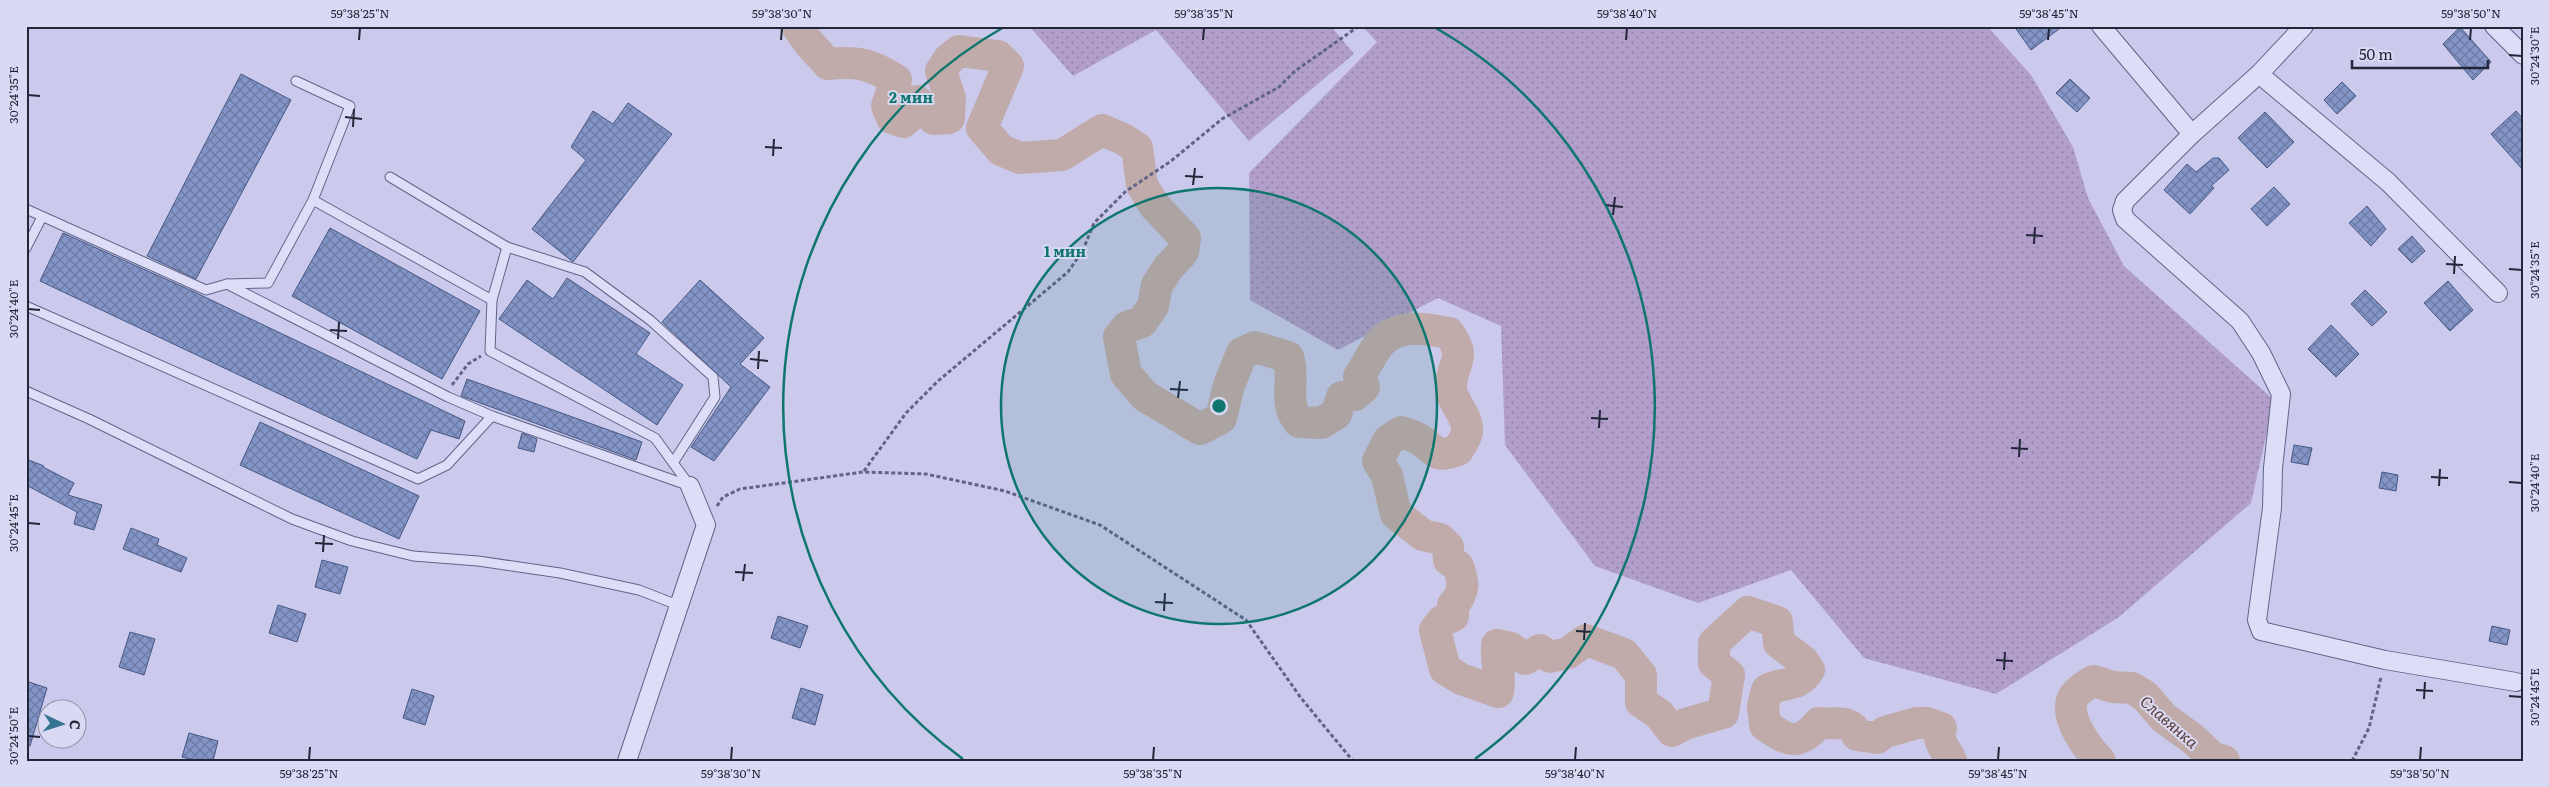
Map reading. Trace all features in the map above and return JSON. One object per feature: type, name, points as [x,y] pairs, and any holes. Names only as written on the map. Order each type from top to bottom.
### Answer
[{"type":"street","points":[[2101,26],[2192,134]]},
{"type":"street","points":[[2304,26],[2259,74],[2192,134],[2125,201],[2122,210],[2125,219],[2240,321],[2261,353],[2281,394],[2273,468],[2272,508],[2257,620],[2261,631],[2385,660],[2516,682]]},
{"type":"street","points":[[2494,26],[2523,55]]},
{"type":"street","points":[[2259,74],[2388,182],[2498,293]]},
{"type":"street","points":[[627,761],[706,525],[690,486]]},
{"type":"lane","points":[[26,209],[206,290],[227,284],[268,283],[313,200],[350,106],[296,81]]},
{"type":"lane","points":[[390,177],[507,247],[586,272],[650,320],[713,377],[715,397],[673,463]]},
{"type":"lane","points":[[313,200],[492,300]]},
{"type":"lane","points":[[26,248],[42,217]]},
{"type":"lane","points":[[507,247],[492,300],[490,351],[655,438],[690,486]]},
{"type":"lane","points":[[227,284],[448,397],[492,416],[690,486]]},
{"type":"lane","points":[[26,306],[418,479],[447,466],[492,416]]},
{"type":"lane","points":[[26,391],[89,419],[292,519],[352,541],[413,556],[478,561],[560,573],[639,590],[680,606]]},
{"type":"path","points":[[863,472],[906,413],[938,381],[1068,272],[1083,250],[1094,223],[1130,188],[1170,161],[1222,119],[1279,87],[1295,71],[1359,26]]},
{"type":"path","points":[[448,397],[452,384],[468,364],[490,351]]},
{"type":"path","points":[[706,525],[723,497],[740,489],[863,472],[926,474],[1005,491],[1100,525],[1246,620],[1300,698],[1353,761]]},
{"type":"path","points":[[2352,761],[2368,728],[2385,660]]},
{"type":"shaded area","points":[[1029,26],[1331,26],[1354,54],[1249,141],[1156,30],[1073,76]]},
{"type":"shaded area","points":[[1362,26],[1987,26],[2031,75],[2073,147],[2088,198],[2124,266],[2274,400],[2251,503],[2119,617],[1996,694],[1864,658],[1791,570],[1698,603],[1595,566],[1505,445],[1501,326],[1438,298],[1338,350],[1250,300],[1249,173],[1377,42]]},
{"type":"building","points":[[2014,26],[2063,26],[2031,50]]},
{"type":"building","points":[[2460,27],[2491,62],[2473,80],[2443,44]]},
{"type":"building","points":[[241,74],[291,100],[196,279],[147,256]]},
{"type":"building","points":[[2070,79],[2090,98],[2077,112],[2056,93]]},
{"type":"building","points":[[2342,82],[2356,96],[2337,114],[2324,100]]},
{"type":"building","points":[[628,103],[672,134],[573,262],[532,229],[586,160],[571,147],[593,111],[613,124]]},
{"type":"building","points":[[2516,111],[2523,119],[2523,170],[2491,134]]},
{"type":"building","points":[[2265,112],[2294,142],[2267,168],[2238,138]]},
{"type":"building","points":[[2213,158],[2219,158],[2229,170],[2211,186],[2214,188],[2190,214],[2164,190],[2187,164],[2196,172]]},
{"type":"building","points":[[2274,187],[2290,204],[2267,226],[2251,209]]},
{"type":"building","points":[[2367,206],[2386,229],[2371,246],[2349,223]]},
{"type":"building","points":[[330,228],[480,311],[442,379],[292,296]]},
{"type":"building","points":[[63,233],[190,290],[465,421],[459,439],[431,430],[417,459],[40,281]]},
{"type":"building","points":[[2412,236],[2425,251],[2412,263],[2398,249]]},
{"type":"building","points":[[567,278],[650,333],[636,354],[683,385],[657,425],[499,319],[527,280],[553,299]]},
{"type":"building","points":[[700,280],[764,338],[740,364],[770,387],[714,461],[691,447],[731,387],[662,322]]},
{"type":"building","points":[[2448,281],[2473,310],[2450,331],[2424,303]]},
{"type":"building","points":[[2365,290],[2387,312],[2372,326],[2351,304]]},
{"type":"building","points":[[2331,325],[2359,354],[2336,377],[2308,349]]},
{"type":"building","points":[[467,379],[642,442],[636,460],[461,396]]},
{"type":"building","points":[[260,422],[419,496],[399,539],[240,465]]},
{"type":"building","points":[[522,433],[537,439],[534,452],[518,448]]},
{"type":"building","points":[[2294,445],[2312,448],[2308,465],[2291,462]]},
{"type":"building","points":[[26,459],[44,466],[74,483],[68,495],[102,505],[94,530],[74,524],[77,512],[26,485]]},
{"type":"building","points":[[2382,472],[2398,475],[2396,491],[2379,488]]},
{"type":"building","points":[[131,528],[159,539],[157,545],[187,558],[181,572],[123,549]]},
{"type":"building","points":[[322,560],[348,567],[340,594],[315,587]]},
{"type":"building","points":[[278,605],[306,614],[297,642],[269,633]]},
{"type":"building","points":[[778,616],[808,626],[800,648],[771,638]]},
{"type":"building","points":[[2492,626],[2510,630],[2507,645],[2489,641]]},
{"type":"building","points":[[130,632],[155,639],[144,675],[119,667]]},
{"type":"building","points":[[26,681],[47,688],[43,700],[38,700],[38,719],[30,746],[26,746]]},
{"type":"building","points":[[801,688],[823,695],[815,725],[792,718]]},
{"type":"building","points":[[412,689],[434,696],[425,725],[403,718]]},
{"type":"building","points":[[189,733],[218,741],[213,761],[197,761],[182,757]]},
{"type":"waterway","name":"Славянка","points":[[797,26],[808,42],[828,64],[847,63],[864,65],[879,70],[896,80],[887,106],[892,118],[903,122],[912,114],[917,101],[934,119],[949,118],[950,98],[941,71],[949,59],[959,51],[998,56],[1008,66],[982,128],[1001,150],[1020,158],[1062,155],[1102,130],[1123,139],[1137,148],[1142,185],[1154,205],[1185,238],[1183,252],[1168,268],[1157,285],[1153,306],[1142,322],[1127,327],[1119,337],[1126,374],[1145,396],[1200,429],[1221,418],[1229,385],[1242,353],[1255,347],[1288,357],[1291,375],[1290,398],[1294,414],[1299,422],[1321,423],[1336,414],[1342,397],[1355,395],[1364,387],[1359,377],[1375,350],[1390,335],[1409,329],[1449,333],[1458,354],[1452,377],[1451,391],[1467,426],[1466,437],[1458,450],[1443,454],[1435,452],[1417,438],[1401,432],[1388,441],[1378,461],[1387,476],[1396,514],[1423,535],[1440,539],[1448,547],[1449,560],[1458,566],[1460,572],[1462,587],[1460,596],[1453,605],[1453,616],[1442,621],[1435,630],[1445,669],[1461,679],[1498,692],[1497,645],[1511,648],[1525,659],[1540,650],[1550,657],[1568,653],[1586,640],[1624,654],[1641,675],[1641,702],[1659,714],[1672,731],[1685,724],[1723,713],[1729,675],[1714,663],[1714,643],[1748,612],[1777,622],[1779,643],[1803,661],[1809,670],[1800,680],[1767,690],[1763,706],[1765,725],[1780,735],[1793,739],[1805,736],[1819,723],[1841,723],[1851,726],[1857,735],[1877,738],[1885,732],[1917,723],[1927,723],[1941,728],[1941,742],[1951,761]]},
{"type":"waterway","name":"Славянка","points":[[2100,761],[2078,732],[2074,723],[2071,706],[2075,695],[2094,681],[2113,687],[2132,688],[2145,696],[2164,718],[2193,739],[2213,758],[2224,761]]}]
